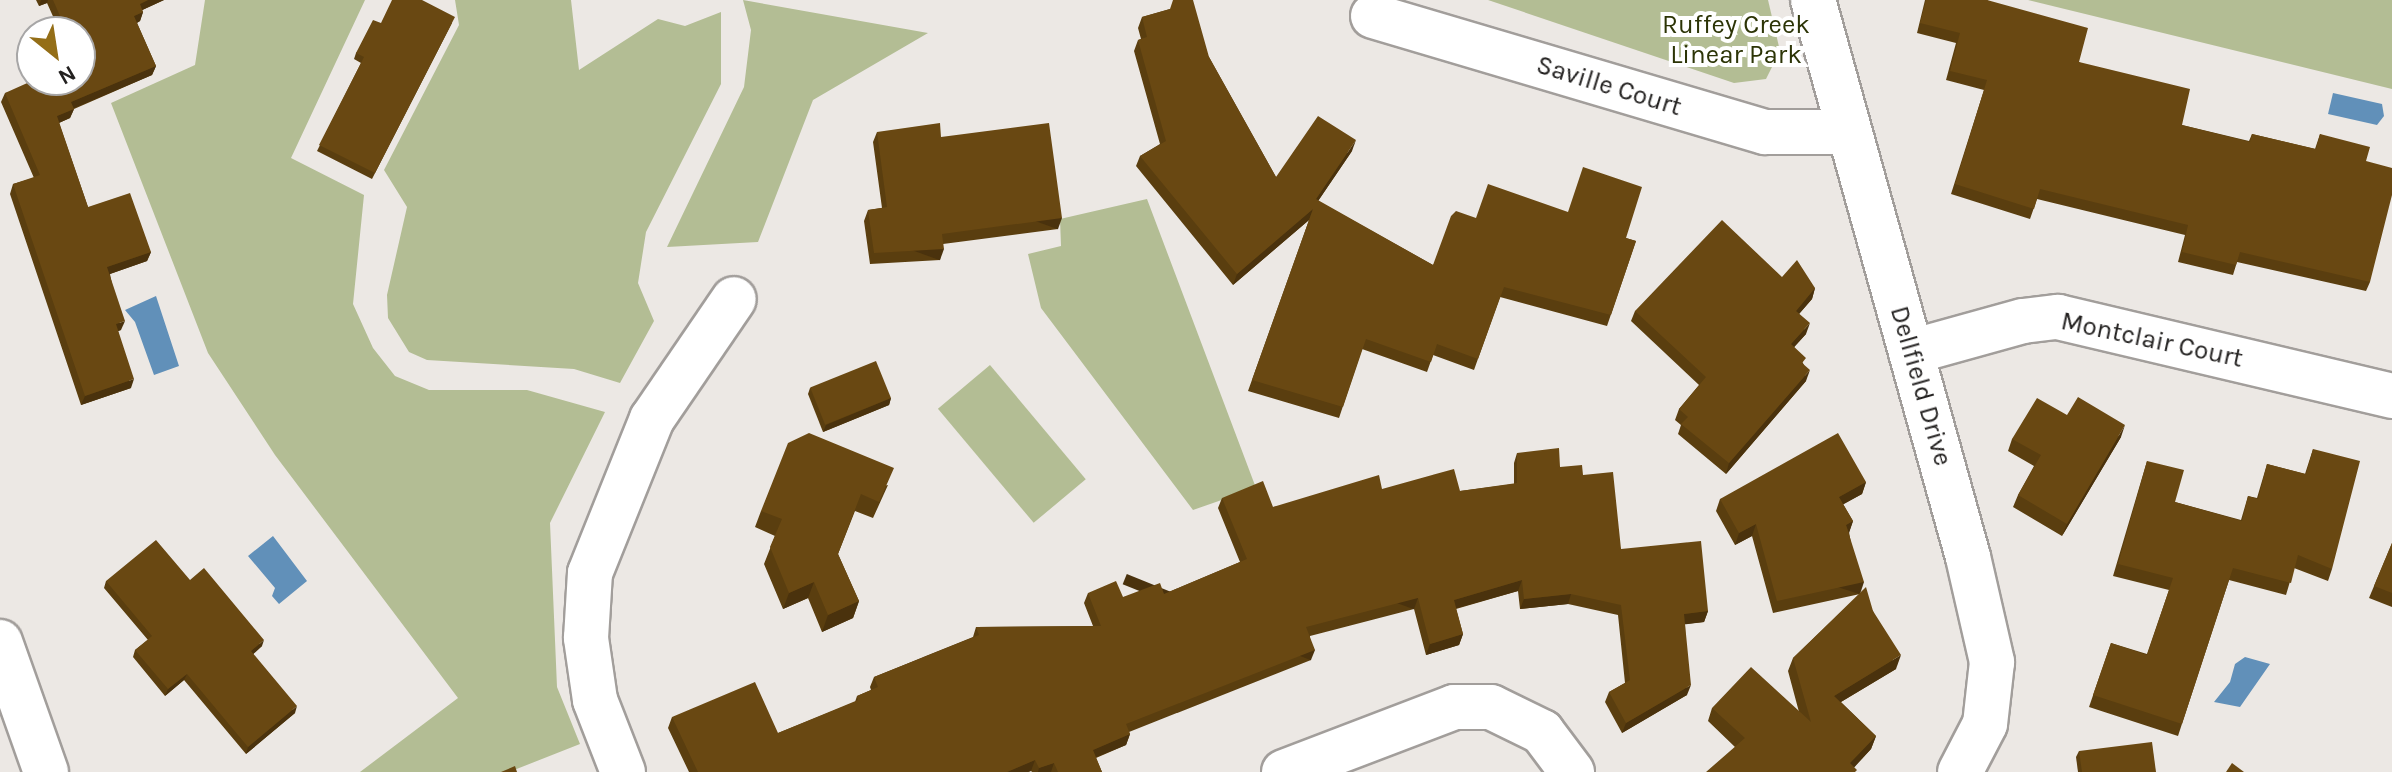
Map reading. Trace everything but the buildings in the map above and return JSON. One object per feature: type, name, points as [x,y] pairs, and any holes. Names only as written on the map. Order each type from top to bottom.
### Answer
[{"type":"street","name":"Dellfield Drive","points":[[1813,0],[1911,352],[1992,662],[1985,724],[1960,772]]},
{"type":"street","name":"Saville Court","points":[[1373,16],[1765,132],[1848,132]]},
{"type":"street","points":[[623,772],[595,700],[586,638],[590,573],[652,419],[734,299]]},
{"type":"street","name":"Montclair Court","points":[[1911,352],[2023,321],[2058,317],[2392,396]]},
{"type":"street","points":[[0,642],[46,772]]},
{"type":"street","points":[[1284,772],[1454,707],[1491,707],[1521,717],[1542,732],[1572,772]]},
{"type":"green space","points":[[205,0],[365,0],[291,158],[364,195],[353,304],[373,348],[395,376],[429,390],[527,390],[605,412],[550,523],[557,687],[580,744],[509,772],[360,772],[458,698],[275,455],[208,353],[111,103],[195,65]]},
{"type":"green space","points":[[455,0],[571,0],[579,70],[658,19],[685,26],[721,12],[721,84],[646,232],[638,283],[654,321],[620,383],[574,369],[427,360],[409,352],[388,318],[387,295],[407,207],[384,170],[459,25]]},
{"type":"green space","points":[[743,0],[928,33],[813,100],[758,242],[667,247],[744,87],[751,30]]},
{"type":"green space","name":"Ruffey Creek Linear Park","points":[[1488,0],[1768,0],[1780,51],[1766,79],[1734,83]]},
{"type":"green space","points":[[2028,0],[2392,0],[2392,89]]},
{"type":"green space","points":[[1147,199],[1256,488],[1193,510],[1041,308],[1028,254],[1061,246],[1060,219]]},
{"type":"green space","points":[[990,365],[1086,479],[1034,523],[938,409]]},
{"type":"water","points":[[2333,93],[2382,104],[2384,116],[2377,125],[2328,114]]},
{"type":"water","points":[[156,296],[179,366],[154,375],[135,322],[125,310]]},
{"type":"water","points":[[273,536],[307,581],[279,604],[272,596],[275,588],[248,556]]},
{"type":"water","points":[[2245,657],[2270,664],[2240,707],[2214,702],[2230,682],[2235,664]]}]
